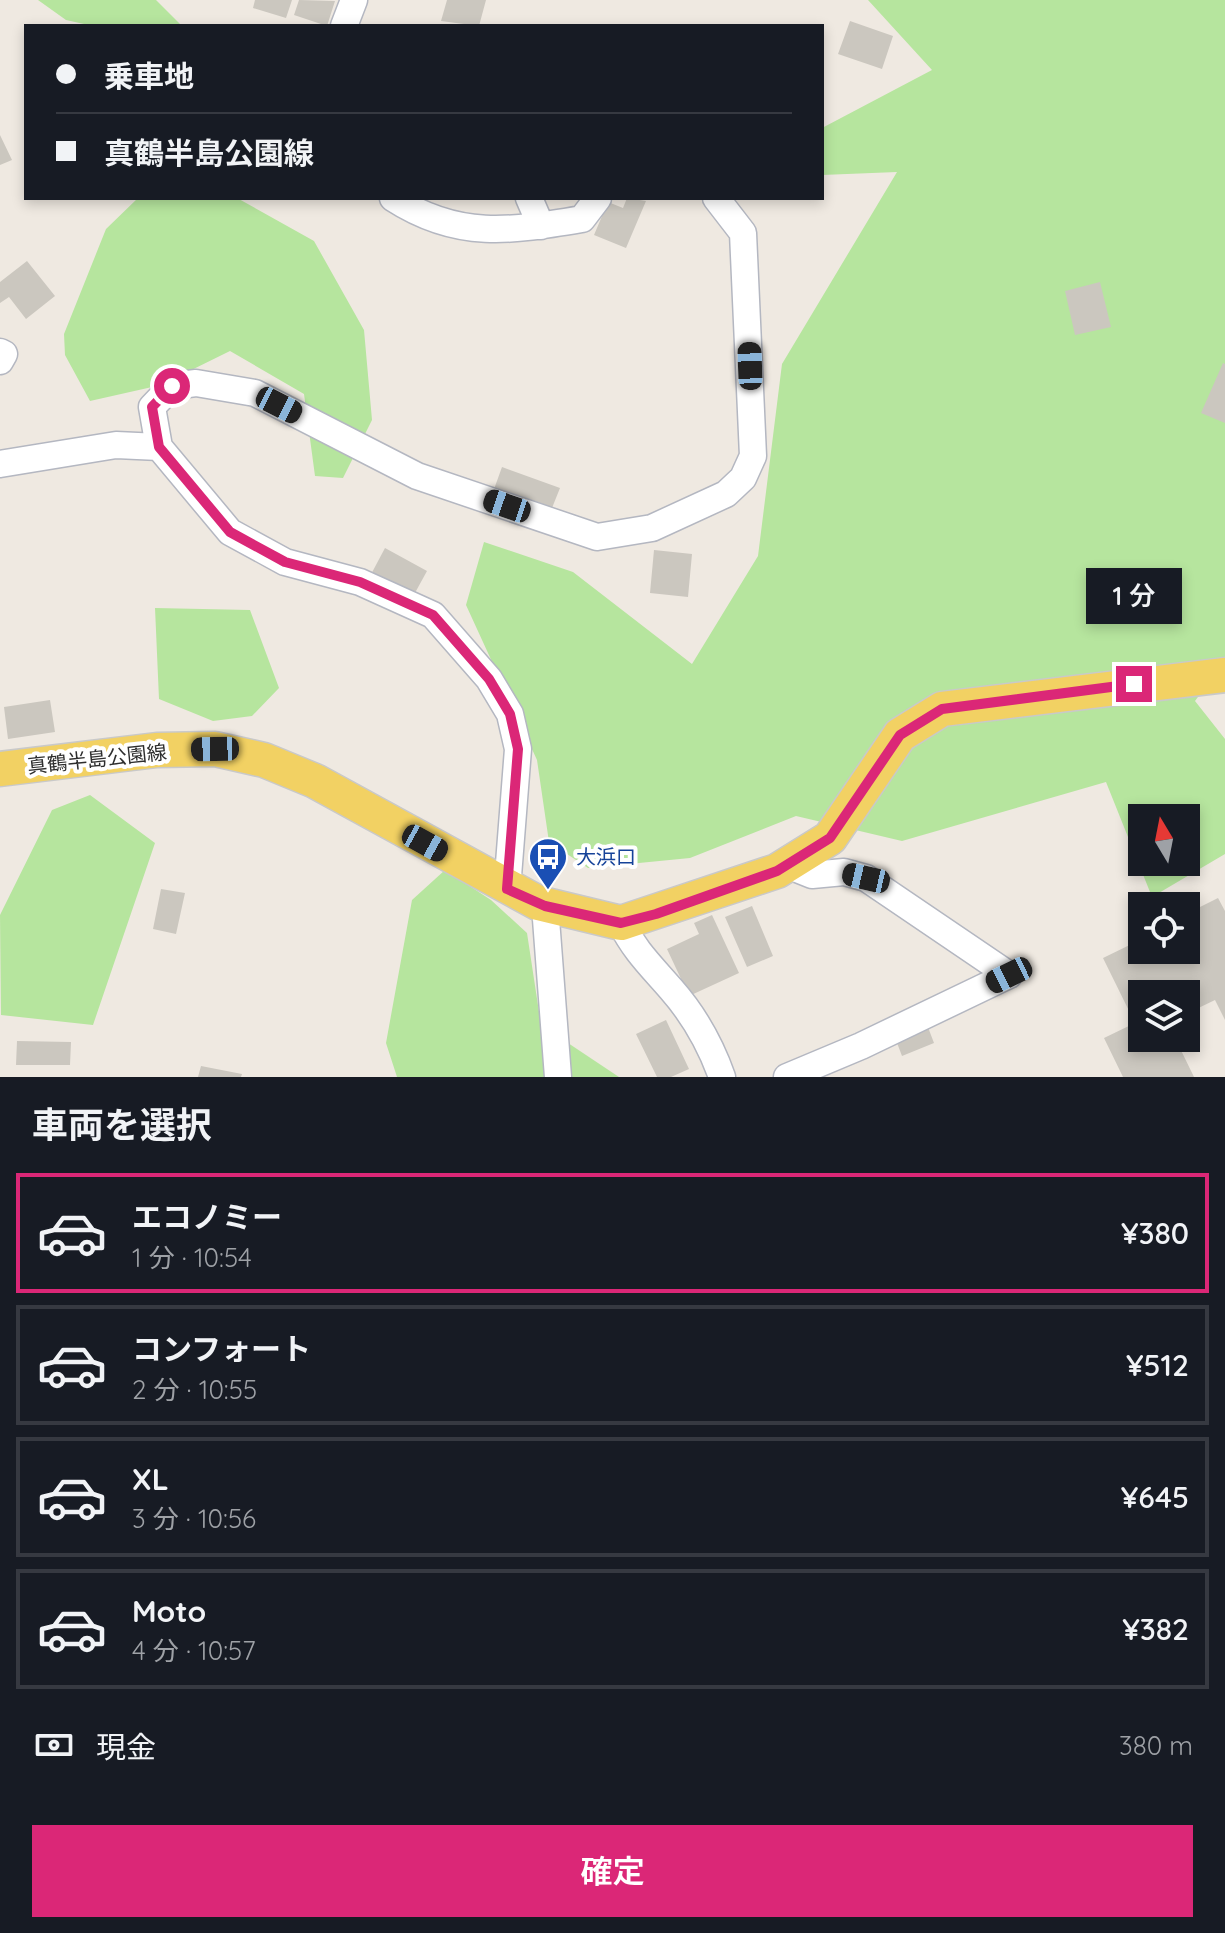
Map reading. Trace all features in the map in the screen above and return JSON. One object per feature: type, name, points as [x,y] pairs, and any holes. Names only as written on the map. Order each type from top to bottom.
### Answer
[{"type":"main road","points":[[621,923],[787,865],[830,838],[900,735],[942,709],[1225,675]]},
{"type":"main road","name":"真鶴半島公園線","points":[[0,769],[157,750],[215,749],[264,760],[315,781],[507,889],[545,906],[621,923]]},
{"type":"street","points":[[345,24],[354,0]]},
{"type":"street","points":[[397,200],[458,228],[505,231],[582,219],[596,200]]},
{"type":"street","points":[[530,200],[541,226]]},
{"type":"street","points":[[507,889],[518,749],[510,714],[471,657],[433,615],[360,582],[285,562],[230,532],[159,447],[152,407],[172,386],[196,383],[255,393],[417,476],[597,537],[652,528],[726,494],[743,478],[753,456],[743,233],[718,200]]},
{"type":"street","points":[[0,352],[4,354],[0,361]]},
{"type":"street","points":[[0,464],[116,445],[159,447]]},
{"type":"street","points":[[787,865],[812,875],[844,872],[866,878],[1009,975],[861,1046],[787,1077]]},
{"type":"street","points":[[545,906],[558,1077]]},
{"type":"street","points":[[621,923],[633,948],[673,991],[713,1052],[722,1077]]},
{"type":"green space","points":[[38,0],[156,0],[180,24],[84,24],[66,20]]},
{"type":"green space","points":[[868,0],[1225,0],[1225,660],[1195,701],[1225,739],[1225,854],[1200,869],[1200,804],[1128,804],[1128,837],[1106,782],[902,841],[796,816],[690,858],[588,868],[549,842],[537,760],[466,605],[484,542],[573,572],[692,664],[758,556],[782,364],[897,172],[824,175],[824,127],[932,70]]},
{"type":"green space","points":[[136,200],[241,200],[314,241],[364,330],[372,420],[343,478],[315,476],[304,394],[230,351],[161,385],[90,401],[65,355],[64,334],[106,229]]},
{"type":"green space","points":[[155,608],[250,610],[279,688],[252,716],[213,721],[159,699]]},
{"type":"green space","points":[[90,795],[155,843],[93,1025],[1,1015],[0,915],[52,810]]},
{"type":"green space","points":[[445,870],[491,900],[527,933],[541,1025],[619,1077],[397,1077],[386,1043],[412,900]]},
{"type":"green space","points":[[1144,876],[1188,876],[1160,892],[1150,892]]},
{"type":"building","points":[[255,0],[292,0],[286,18],[253,8]]},
{"type":"building","points":[[299,0],[335,1],[328,24],[294,15]]},
{"type":"building","points":[[447,0],[486,0],[480,24],[441,21]]},
{"type":"building","points":[[850,21],[893,36],[882,69],[838,54]]},
{"type":"building","points":[[0,135],[12,160],[0,165]]},
{"type":"building","points":[[626,200],[646,201],[626,248],[594,235],[608,202],[623,208]]},
{"type":"building","points":[[27,261],[55,296],[26,319],[9,297],[0,303],[0,282]]},
{"type":"building","points":[[1100,282],[1111,327],[1075,335],[1065,291]]},
{"type":"building","points":[[1225,364],[1225,423],[1201,413]]},
{"type":"building","points":[[502,467],[560,488],[550,513],[493,492]]},
{"type":"building","points":[[385,548],[427,571],[410,602],[368,580]]},
{"type":"building","points":[[654,550],[692,554],[688,597],[650,593]]},
{"type":"building","points":[[50,700],[55,732],[8,739],[4,707]]},
{"type":"building","points":[[161,889],[185,893],[176,934],[153,929]]},
{"type":"building","points":[[1218,898],[1225,911],[1225,1020],[1215,1000],[1200,1007],[1200,980],[1128,980],[1128,1009],[1103,958],[1128,946],[1128,964],[1200,964],[1200,907]]},
{"type":"building","points":[[752,906],[773,956],[747,967],[725,917]]},
{"type":"building","points":[[712,915],[739,973],[689,996],[667,949],[699,934],[694,923]]},
{"type":"building","points":[[666,1020],[689,1069],[671,1077],[657,1077],[636,1034]]},
{"type":"building","points":[[926,1022],[934,1043],[902,1056],[894,1035]]},
{"type":"building","points":[[1128,1026],[1128,1052],[1182,1052],[1194,1077],[1123,1077],[1104,1038]]},
{"type":"building","points":[[17,1041],[71,1042],[70,1065],[16,1065]]},
{"type":"building","points":[[201,1066],[242,1074],[241,1077],[198,1077]]},
{"type":"place","name":"大浜口","points":[[548,891]]},
{"type":"route","points":[[172,386],[152,407],[159,447],[230,532],[285,562],[360,582],[433,615],[489,679],[510,714],[518,749],[507,889],[545,906],[621,923],[656,914],[777,871],[830,838],[900,735],[942,709],[1134,684]]}]
